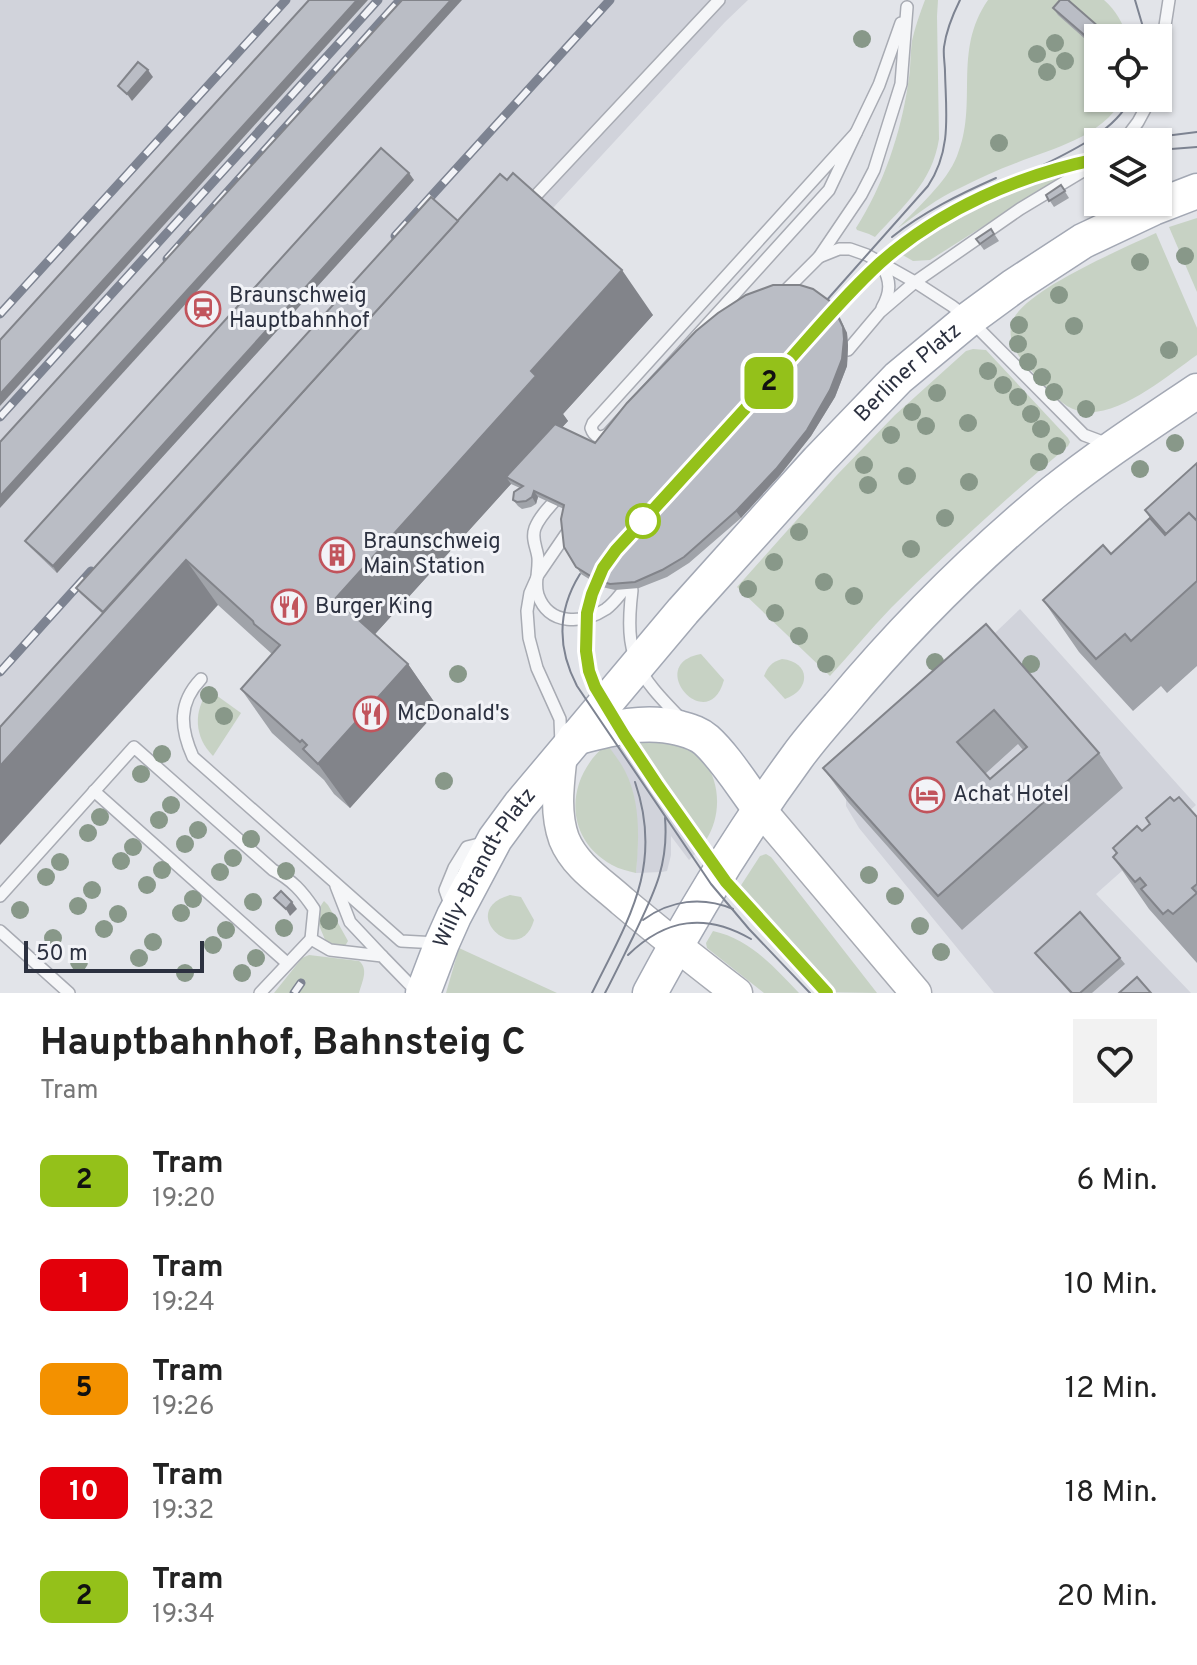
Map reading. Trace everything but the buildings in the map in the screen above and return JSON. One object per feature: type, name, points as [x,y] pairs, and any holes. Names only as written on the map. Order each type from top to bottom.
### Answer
[{"type":"main road","name":"Berliner Platz","points":[[673,622],[818,461],[898,378],[969,319],[1083,241],[1197,191]]},
{"type":"main road","points":[[650,993],[701,901],[760,809],[798,755],[859,682],[950,586],[1047,498],[1118,444],[1197,391]]},
{"type":"main road","name":"Willy-Brandt-Platz","points":[[421,993],[448,930],[495,839],[533,787],[673,622]]},
{"type":"main road","points":[[568,746],[619,727],[648,723],[694,732],[705,739],[760,809],[916,993]]},
{"type":"main road","name":"Willy-Brandt-Platz","points":[[568,746],[557,801],[560,826],[572,854],[599,883],[737,993]]},
{"type":"lane","points":[[521,212],[719,0]]},
{"type":"lane","points":[[1165,24],[1169,0]]},
{"type":"lane","points":[[593,423],[593,434],[603,437],[608,434],[829,190],[879,85],[908,3]]},
{"type":"lane","points":[[819,257],[874,170],[901,84],[908,3]]},
{"type":"lane","points":[[582,441],[593,423],[856,133]]},
{"type":"lane","points":[[848,350],[880,312],[915,282],[1020,209],[1084,170]]},
{"type":"lane","points":[[786,290],[826,252],[850,249],[867,255],[915,282],[969,319],[1084,435],[1118,444]]},
{"type":"lane","points":[[880,312],[888,298],[890,286],[881,263]]},
{"type":"lane","points":[[567,487],[534,530],[539,598],[545,608],[557,617],[586,619],[609,607],[628,590],[630,639],[637,665],[656,693],[694,732]]},
{"type":"lane","points":[[566,534],[538,575],[527,611],[529,638],[537,668],[560,719],[568,746]]},
{"type":"lane","points":[[201,679],[189,692],[185,705],[185,735],[193,757],[401,941],[448,930]]},
{"type":"lane","points":[[0,896],[134,747],[273,870],[299,887],[314,909],[311,939],[260,993]]},
{"type":"lane","points":[[94,791],[287,963]]},
{"type":"lane","points":[[334,882],[350,922],[421,993]]},
{"type":"lane","points":[[0,931],[69,993]]},
{"type":"lane","points":[[311,939],[330,950],[382,956]]},
{"type":"shaded area","points":[[0,0],[748,0],[0,806]]},
{"type":"shaded area","points":[[1020,609],[1196,805],[1096,894],[1191,993],[994,993],[859,828],[846,806],[846,795],[890,733]]},
{"type":"shaded area","points":[[627,735],[706,840],[689,860],[671,836],[667,871],[636,873],[638,838],[633,794],[629,781],[607,744]]},
{"type":"green space","points":[[925,0],[938,0],[939,139],[923,181],[875,237],[856,228],[875,195],[896,140],[909,79],[912,41]]},
{"type":"green space","points":[[988,0],[1104,0],[1122,24],[1084,24],[1084,112],[1114,112],[1096,128],[1084,128],[1084,135],[1076,140],[952,192],[898,228],[939,185],[957,156],[966,117],[968,58],[977,19]]},
{"type":"green space","points":[[1056,176],[1058,179],[930,260],[913,261],[901,254],[976,210]]},
{"type":"green space","points":[[1197,218],[1197,292],[1169,227]]},
{"type":"green space","points":[[1156,233],[1197,328],[1197,355],[1135,398],[1117,406],[1082,412],[1067,406],[1051,393],[1019,356],[1011,338],[1014,318],[1023,306],[1058,282]]},
{"type":"green space","points":[[986,350],[1070,442],[912,587],[830,676],[737,587],[895,415],[966,351]]},
{"type":"green space","points":[[701,654],[724,680],[716,696],[706,702],[694,700],[679,682],[678,670],[685,660]]},
{"type":"green space","points":[[782,659],[798,665],[804,677],[800,689],[785,699],[764,676],[771,665]]},
{"type":"green space","points":[[209,690],[241,713],[213,756],[202,741],[198,724],[200,706]]},
{"type":"green space","points":[[650,732],[692,750],[710,772],[715,783],[717,807],[706,840],[627,735]]},
{"type":"green space","points":[[607,744],[625,771],[634,795],[638,834],[636,873],[615,866],[596,853],[584,839],[578,823],[575,806],[577,789],[593,758]]},
{"type":"green space","points":[[766,854],[877,993],[817,992],[825,984],[738,890],[760,856]]},
{"type":"green space","points":[[510,895],[521,897],[534,920],[527,934],[516,939],[505,938],[489,923],[488,913],[494,903]]},
{"type":"green space","points":[[324,901],[348,941],[345,946],[327,944],[318,917]]},
{"type":"green space","points":[[713,931],[750,947],[799,993],[764,993],[707,948],[706,943]]},
{"type":"green space","points":[[459,948],[557,993],[446,993]]},
{"type":"green space","points":[[309,955],[359,961],[364,972],[359,993],[274,993],[302,958]]},
{"type":"tram line","points":[[826,301],[928,186],[936,172],[946,131],[944,47],[960,0]]},
{"type":"tram line","points":[[1135,0],[1142,24]]},
{"type":"tram line","points":[[836,309],[882,264],[919,234],[968,204],[1072,151],[1100,133],[1122,112]]},
{"type":"tram line","points":[[1172,135],[1197,132]]},
{"type":"tram line","points":[[1172,149],[1197,147]]},
{"type":"tram line","points":[[1045,172],[1084,162]]},
{"type":"tram line","name":"2","points":[[827,993],[726,882],[604,703],[587,661],[585,638],[592,594],[603,568],[616,550],[881,263],[934,224],[1005,186],[1043,172],[1084,162]]},
{"type":"tram line","points":[[892,237],[942,204],[996,178]]},
{"type":"tram line","points":[[580,574],[567,602],[562,630],[566,658],[577,686],[711,884],[810,993]]},
{"type":"tram line","points":[[596,585],[587,613],[585,638],[589,671],[600,695],[658,786],[726,882],[827,993]]},
{"type":"tram line","points":[[592,993],[629,916],[644,866],[646,840],[635,782]]},
{"type":"tram line","points":[[605,993],[658,880],[666,835],[665,818]]},
{"type":"tram line","points":[[643,920],[664,908],[686,902],[710,902],[733,909]]},
{"type":"tram line","points":[[628,955],[657,933],[687,923],[718,925],[751,939]]},
{"type":"railway","points":[[0,314],[286,0]]},
{"type":"railway","points":[[0,417],[378,0]]},
{"type":"railway","points":[[167,259],[400,0]]},
{"type":"railway","points":[[395,236],[610,0]]},
{"type":"railway","points":[[0,672],[91,571]]},
{"type":"railway","points":[[294,993],[301,983]]},
{"type":"place","name":"Braunschweig Hauptbahnhof","points":[[203,309]]},
{"type":"place","name":"Braunschweig Main Station","points":[[337,555]]},
{"type":"place","name":"Burger King","points":[[289,607]]},
{"type":"place","name":"McDonald's","points":[[371,714]]},
{"type":"place","name":"Achat Hotel","points":[[927,795]]}]
